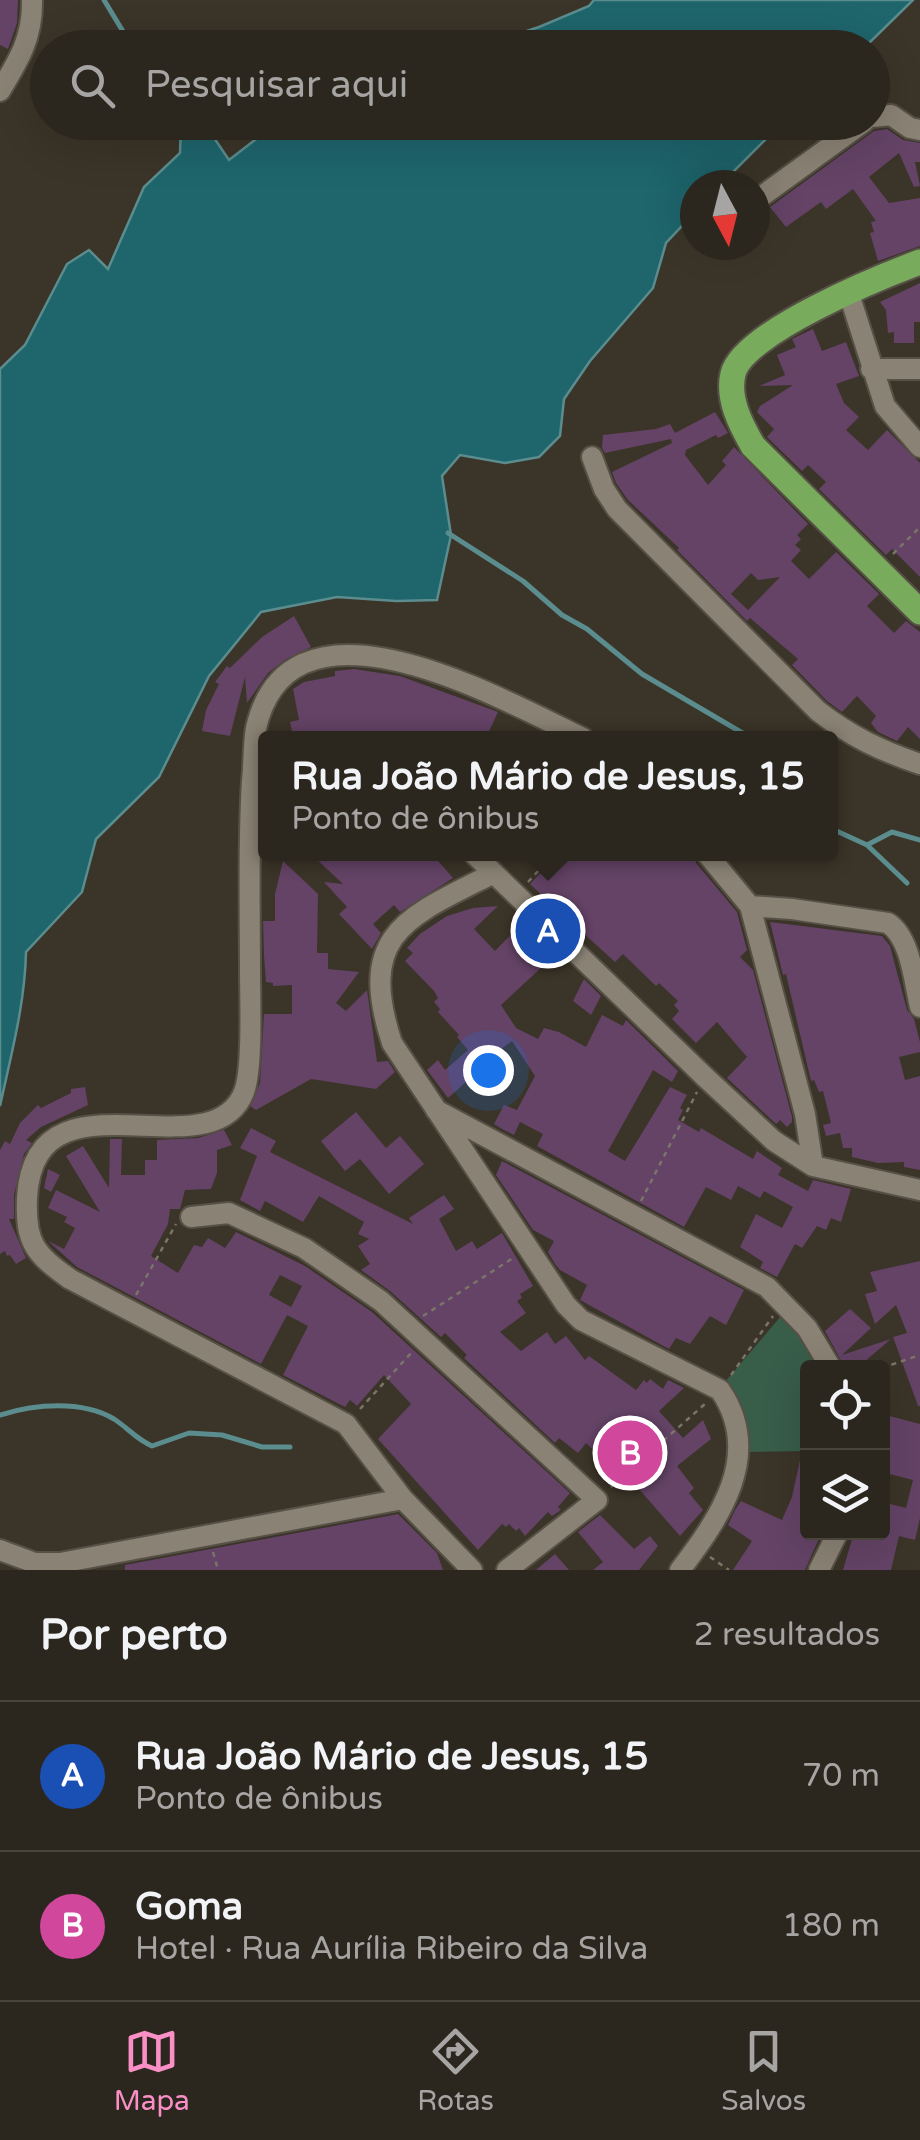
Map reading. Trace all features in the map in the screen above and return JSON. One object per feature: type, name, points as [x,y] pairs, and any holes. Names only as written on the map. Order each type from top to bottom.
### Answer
[{"type":"main road","points":[[920,262],[776,328],[740,355],[732,375],[737,417],[754,446],[920,612]]},
{"type":"street","points":[[0,89],[24,53],[32,22],[32,0]]},
{"type":"street","points":[[890,115],[920,130]]},
{"type":"street","points":[[770,191],[839,140]]},
{"type":"street","points":[[849,294],[888,412],[920,447]]},
{"type":"street","points":[[871,369],[920,369]]},
{"type":"street","points":[[592,456],[604,489],[617,509],[818,711],[850,736],[920,764]]},
{"type":"street","points":[[472,1570],[403,1499],[346,1424],[70,1279],[40,1257],[30,1240],[28,1181],[38,1154],[50,1138],[68,1131],[116,1126],[190,1126],[212,1121],[229,1111],[244,1092],[258,804],[256,729],[266,700],[284,676],[313,660],[348,654],[397,659],[447,674],[568,731]]},
{"type":"street","points":[[481,861],[774,1141],[813,1166],[920,1190]]},
{"type":"street","points":[[712,861],[750,906],[805,1114],[813,1166]]},
{"type":"street","points":[[494,873],[426,909],[398,929],[385,951],[378,979],[381,1008],[392,1042],[434,1109],[527,1249],[580,1320],[720,1390],[732,1409],[738,1431],[732,1487],[719,1517],[680,1570]]},
{"type":"street","points":[[750,906],[792,908],[888,923],[903,941],[920,1007]]},
{"type":"street","points":[[434,1109],[766,1287],[808,1328],[826,1360]]},
{"type":"street","points":[[191,1217],[229,1213],[304,1248],[381,1302],[597,1500],[507,1570]]},
{"type":"street","points":[[0,1550],[36,1563],[60,1563],[403,1499]]},
{"type":"street","points":[[820,1570],[834,1540]]},
{"type":"path","points":[[878,570],[920,527]]},
{"type":"path","points":[[518,894],[548,861]]},
{"type":"path","points":[[634,1214],[705,1078]]},
{"type":"path","points":[[129,1310],[173,1225],[191,1217]]},
{"type":"path","points":[[346,1424],[415,1333],[527,1249]]},
{"type":"path","points":[[597,1500],[720,1390],[783,1303]]},
{"type":"path","points":[[890,1365],[920,1355]]},
{"type":"path","points":[[697,1548],[730,1570]]},
{"type":"green space","points":[[781,1316],[798,1333],[815,1360],[800,1360],[800,1451],[748,1452],[741,1406],[725,1382]]},
{"type":"water","points":[[594,0],[913,0],[882,30],[530,30],[589,6]]},
{"type":"water","points":[[180,140],[215,140],[229,160],[255,140],[765,140],[735,170],[680,170],[680,228],[666,243],[653,288],[590,361],[564,399],[560,436],[539,457],[505,463],[460,455],[442,476],[451,535],[437,600],[337,597],[261,612],[209,676],[159,777],[96,839],[82,892],[26,952],[20,1010],[0,1106],[0,369],[25,345],[67,264],[89,250],[108,269],[144,187],[180,153]]},
{"type":"building","points":[[0,0],[18,0],[17,23],[8,49],[0,45]]},
{"type":"building","points":[[890,131],[903,140],[920,143],[920,162],[915,162],[920,186],[914,187],[899,153],[869,177],[889,203],[920,198],[920,246],[878,261],[870,233],[874,232],[871,222],[876,221],[853,189],[826,209],[821,202],[786,227],[770,207],[862,140],[890,140]]},
{"type":"building","points":[[920,283],[920,322],[914,322],[914,343],[894,343],[894,332],[888,333],[886,310],[880,302]]},
{"type":"building","points":[[813,329],[822,351],[846,342],[859,376],[836,384],[844,403],[859,417],[846,430],[868,450],[887,430],[920,463],[920,577],[892,549],[886,555],[819,489],[826,482],[808,465],[802,471],[767,437],[774,429],[757,412],[760,406],[793,385],[759,386],[785,375],[777,355],[796,347],[792,339]]},
{"type":"building","points":[[715,412],[728,433],[686,450],[685,455],[708,485],[726,465],[722,461],[734,447],[808,524],[797,535],[801,539],[795,545],[801,550],[791,561],[809,579],[836,552],[879,594],[867,606],[894,633],[906,621],[920,632],[920,739],[908,727],[897,741],[878,732],[871,723],[876,716],[857,696],[842,712],[827,701],[792,665],[798,659],[750,618],[747,621],[628,500],[612,472],[672,443],[671,439],[605,453],[603,435],[670,424],[675,433]],"holes":[[[751,573],[758,580],[780,577],[748,610],[731,594]]]},
{"type":"building","points":[[294,616],[311,647],[268,673],[247,703],[245,677],[230,736],[202,731],[206,710],[219,684],[215,682],[227,666],[230,668],[262,637]]},
{"type":"building","points":[[354,669],[400,676],[498,712],[489,731],[292,731],[290,722],[299,720],[293,689],[304,682],[335,676],[335,671]]},
{"type":"building","points":[[283,861],[318,894],[317,953],[328,953],[328,969],[359,972],[336,1003],[346,1011],[367,990],[377,1062],[388,1061],[395,1072],[376,1089],[311,1079],[256,1110],[250,1106],[260,1083],[264,1014],[292,1014],[292,985],[273,986],[266,982],[264,956],[263,921],[275,921],[275,894]]},
{"type":"building","points":[[318,861],[438,861],[453,878],[400,912],[394,905],[373,924],[381,933],[372,949],[339,914],[347,907],[324,882],[343,884]]},
{"type":"building","points":[[552,861],[696,861],[737,912],[747,950],[740,957],[753,970],[792,1122],[787,1127],[780,1120],[776,1124],[727,1078],[747,1057],[717,1022],[696,1043],[672,1019],[679,1011],[674,1005],[678,1001],[623,954],[615,962],[581,931],[578,911],[574,915],[552,894],[547,900],[530,884]]},
{"type":"building","points":[[498,906],[474,929],[495,951],[524,921],[557,953],[501,1005],[516,1028],[538,1039],[544,1028],[559,1032],[586,1047],[602,1015],[623,1026],[626,1020],[678,1071],[672,1082],[653,1070],[608,1151],[625,1161],[670,1087],[687,1095],[678,1120],[699,1132],[701,1128],[753,1159],[757,1151],[782,1168],[778,1175],[808,1191],[813,1180],[851,1189],[841,1222],[831,1218],[826,1230],[817,1226],[802,1248],[795,1244],[777,1277],[760,1268],[763,1262],[740,1247],[756,1214],[782,1228],[793,1207],[764,1191],[760,1198],[738,1186],[731,1200],[706,1187],[684,1227],[537,1146],[543,1134],[520,1122],[514,1135],[504,1130],[494,1124],[504,1105],[517,1110],[535,1076],[512,1041],[482,1063],[485,1065],[448,1098],[427,1070],[438,1060],[445,1070],[468,1050],[438,1012],[434,991],[405,961],[413,953],[407,948],[447,916]]},
{"type":"building","points":[[770,922],[882,936],[890,946],[920,1042],[920,1052],[899,1057],[905,1080],[920,1076],[920,1170],[904,1167],[904,1162],[878,1163],[852,1157],[852,1148],[843,1148],[840,1133],[826,1136],[823,1125],[831,1123],[823,1091],[819,1092],[814,1080],[811,1081]]},
{"type":"building","points":[[584,979],[601,996],[591,1015],[573,1001]]},
{"type":"building","points":[[85,1087],[88,1105],[41,1127],[26,1140],[32,1143],[24,1154],[14,1195],[14,1219],[9,1219],[26,1258],[16,1264],[5,1251],[0,1254],[0,1150],[5,1141],[10,1144],[20,1123],[38,1105],[41,1108],[71,1093],[71,1089]]},
{"type":"building","points":[[356,1112],[386,1148],[400,1136],[424,1164],[389,1194],[360,1159],[345,1171],[321,1141]]},
{"type":"building","points":[[251,1128],[276,1141],[270,1152],[413,1224],[409,1218],[444,1195],[454,1209],[439,1219],[456,1251],[472,1241],[477,1249],[502,1233],[533,1286],[520,1294],[522,1298],[517,1301],[526,1313],[500,1332],[521,1351],[547,1332],[555,1344],[566,1336],[585,1360],[589,1356],[636,1390],[650,1379],[663,1389],[668,1380],[684,1388],[659,1411],[683,1438],[703,1420],[711,1439],[677,1466],[694,1488],[689,1493],[703,1510],[680,1536],[617,1464],[612,1468],[586,1443],[578,1453],[559,1438],[555,1443],[464,1358],[467,1355],[445,1333],[441,1337],[361,1270],[370,1264],[358,1246],[369,1239],[358,1234],[364,1222],[319,1196],[303,1222],[265,1201],[260,1211],[240,1200],[257,1156],[240,1148]]},
{"type":"building","points":[[224,1130],[232,1145],[217,1150],[217,1173],[211,1189],[185,1190],[180,1209],[170,1209],[168,1224],[151,1256],[178,1273],[194,1245],[202,1247],[208,1238],[225,1248],[236,1232],[305,1266],[372,1312],[570,1493],[558,1507],[561,1510],[552,1516],[548,1512],[525,1536],[519,1528],[516,1531],[509,1524],[502,1524],[478,1550],[378,1439],[411,1404],[384,1375],[357,1406],[350,1400],[345,1407],[283,1375],[308,1326],[287,1315],[261,1364],[77,1267],[48,1241],[64,1249],[75,1228],[64,1222],[67,1217],[48,1208],[56,1190],[100,1212],[66,1156],[83,1146],[109,1188],[110,1139],[122,1139],[121,1175],[145,1175],[145,1160],[157,1160],[157,1140],[198,1138]],"holes":[[[280,1275],[302,1286],[291,1307],[269,1295]]]},
{"type":"building","points":[[502,1161],[744,1290],[726,1325],[710,1316],[690,1344],[676,1338],[669,1349],[580,1300],[587,1285],[555,1264],[548,1252],[554,1241],[533,1230],[496,1175]]},
{"type":"building","points":[[48,1169],[60,1175],[51,1192],[44,1188]]},
{"type":"building","points":[[920,1261],[918,1406],[893,1337],[907,1333],[896,1305],[875,1324],[865,1294],[877,1291],[870,1272]]},
{"type":"building","points":[[850,1309],[871,1328],[842,1355],[891,1339],[866,1360],[841,1360],[825,1331]]},
{"type":"building","points":[[890,1416],[920,1424],[920,1518],[915,1540],[899,1536],[891,1570],[843,1570],[852,1540],[890,1540],[890,1504],[906,1508],[913,1480],[890,1474]]},
{"type":"building","points":[[800,1460],[800,1540],[818,1540],[805,1570],[733,1570],[752,1541],[728,1525],[741,1501],[782,1520]]},
{"type":"building","points":[[398,1514],[437,1553],[443,1570],[125,1570],[125,1565]]},
{"type":"building","points":[[600,1515],[634,1549],[650,1536],[658,1546],[639,1570],[593,1570],[603,1562],[578,1532]]},
{"type":"building","points":[[555,1554],[569,1570],[536,1570]]},
{"type":"waterway","points":[[104,0],[122,30]]},
{"type":"waterway","points":[[448,533],[523,581],[642,674],[739,731]]},
{"type":"waterway","points":[[838,832],[867,845],[907,883]]},
{"type":"waterway","points":[[867,845],[892,832],[920,840]]},
{"type":"waterway","points":[[0,1415],[43,1406],[73,1406],[114,1419],[152,1446],[189,1433],[222,1435],[262,1447],[290,1447]]},
{"type":"place","name":"Rua João Mário de Jesus, 15","points":[[548,931]]},
{"type":"place","name":"Goma","points":[[630,1453]]}]
